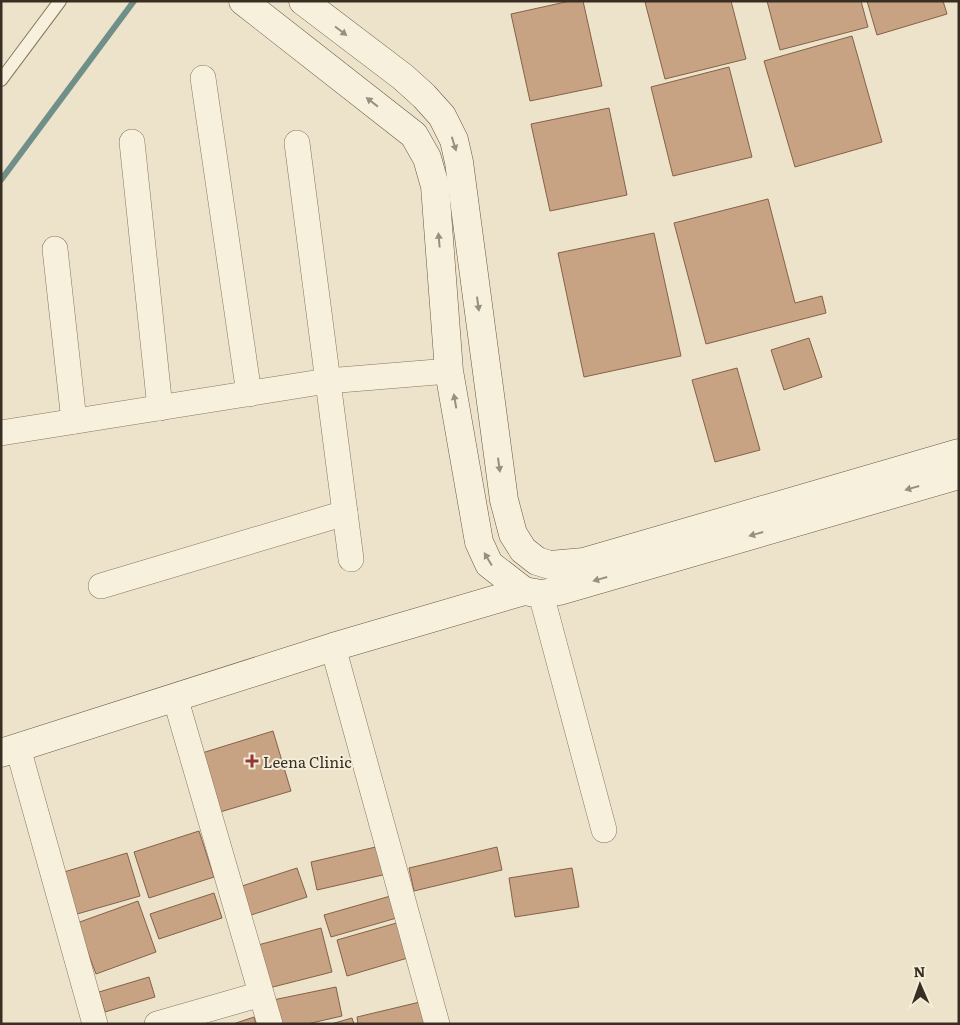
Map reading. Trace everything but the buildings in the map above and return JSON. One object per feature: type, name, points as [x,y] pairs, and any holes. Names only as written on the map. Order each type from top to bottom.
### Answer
[{"type":"main road","points":[[243,1],[414,135],[427,158],[434,186],[449,371],[479,542],[489,564],[532,592]]},
{"type":"main road","points":[[303,1],[403,77],[424,96],[442,116],[454,140],[459,162],[504,500],[513,534],[523,550],[537,561],[550,565],[584,562],[959,453]]},
{"type":"main road","points":[[10,751],[333,647],[532,592],[559,591],[959,475]]},
{"type":"main road","points":[[532,592],[550,565]]},
{"type":"street","points":[[202,78],[249,394]]},
{"type":"street","points":[[132,142],[160,408]]},
{"type":"street","points":[[297,143],[351,559]]},
{"type":"street","points":[[55,249],[74,421]]},
{"type":"street","points":[[1,433],[327,381],[449,371]]},
{"type":"street","points":[[101,586],[345,513]]},
{"type":"street","points":[[532,592],[604,830]]},
{"type":"street","points":[[333,647],[437,1024]]},
{"type":"street","points":[[175,697],[270,1024]]},
{"type":"street","points":[[10,751],[95,1024]]},
{"type":"street","points":[[157,1024],[261,994]]},
{"type":"lane","points":[[1,80],[60,1]]},
{"type":"waterway","points":[[1,180],[134,1]]},
{"type":"place","name":"Leena Clinic","points":[[252,761]]}]
